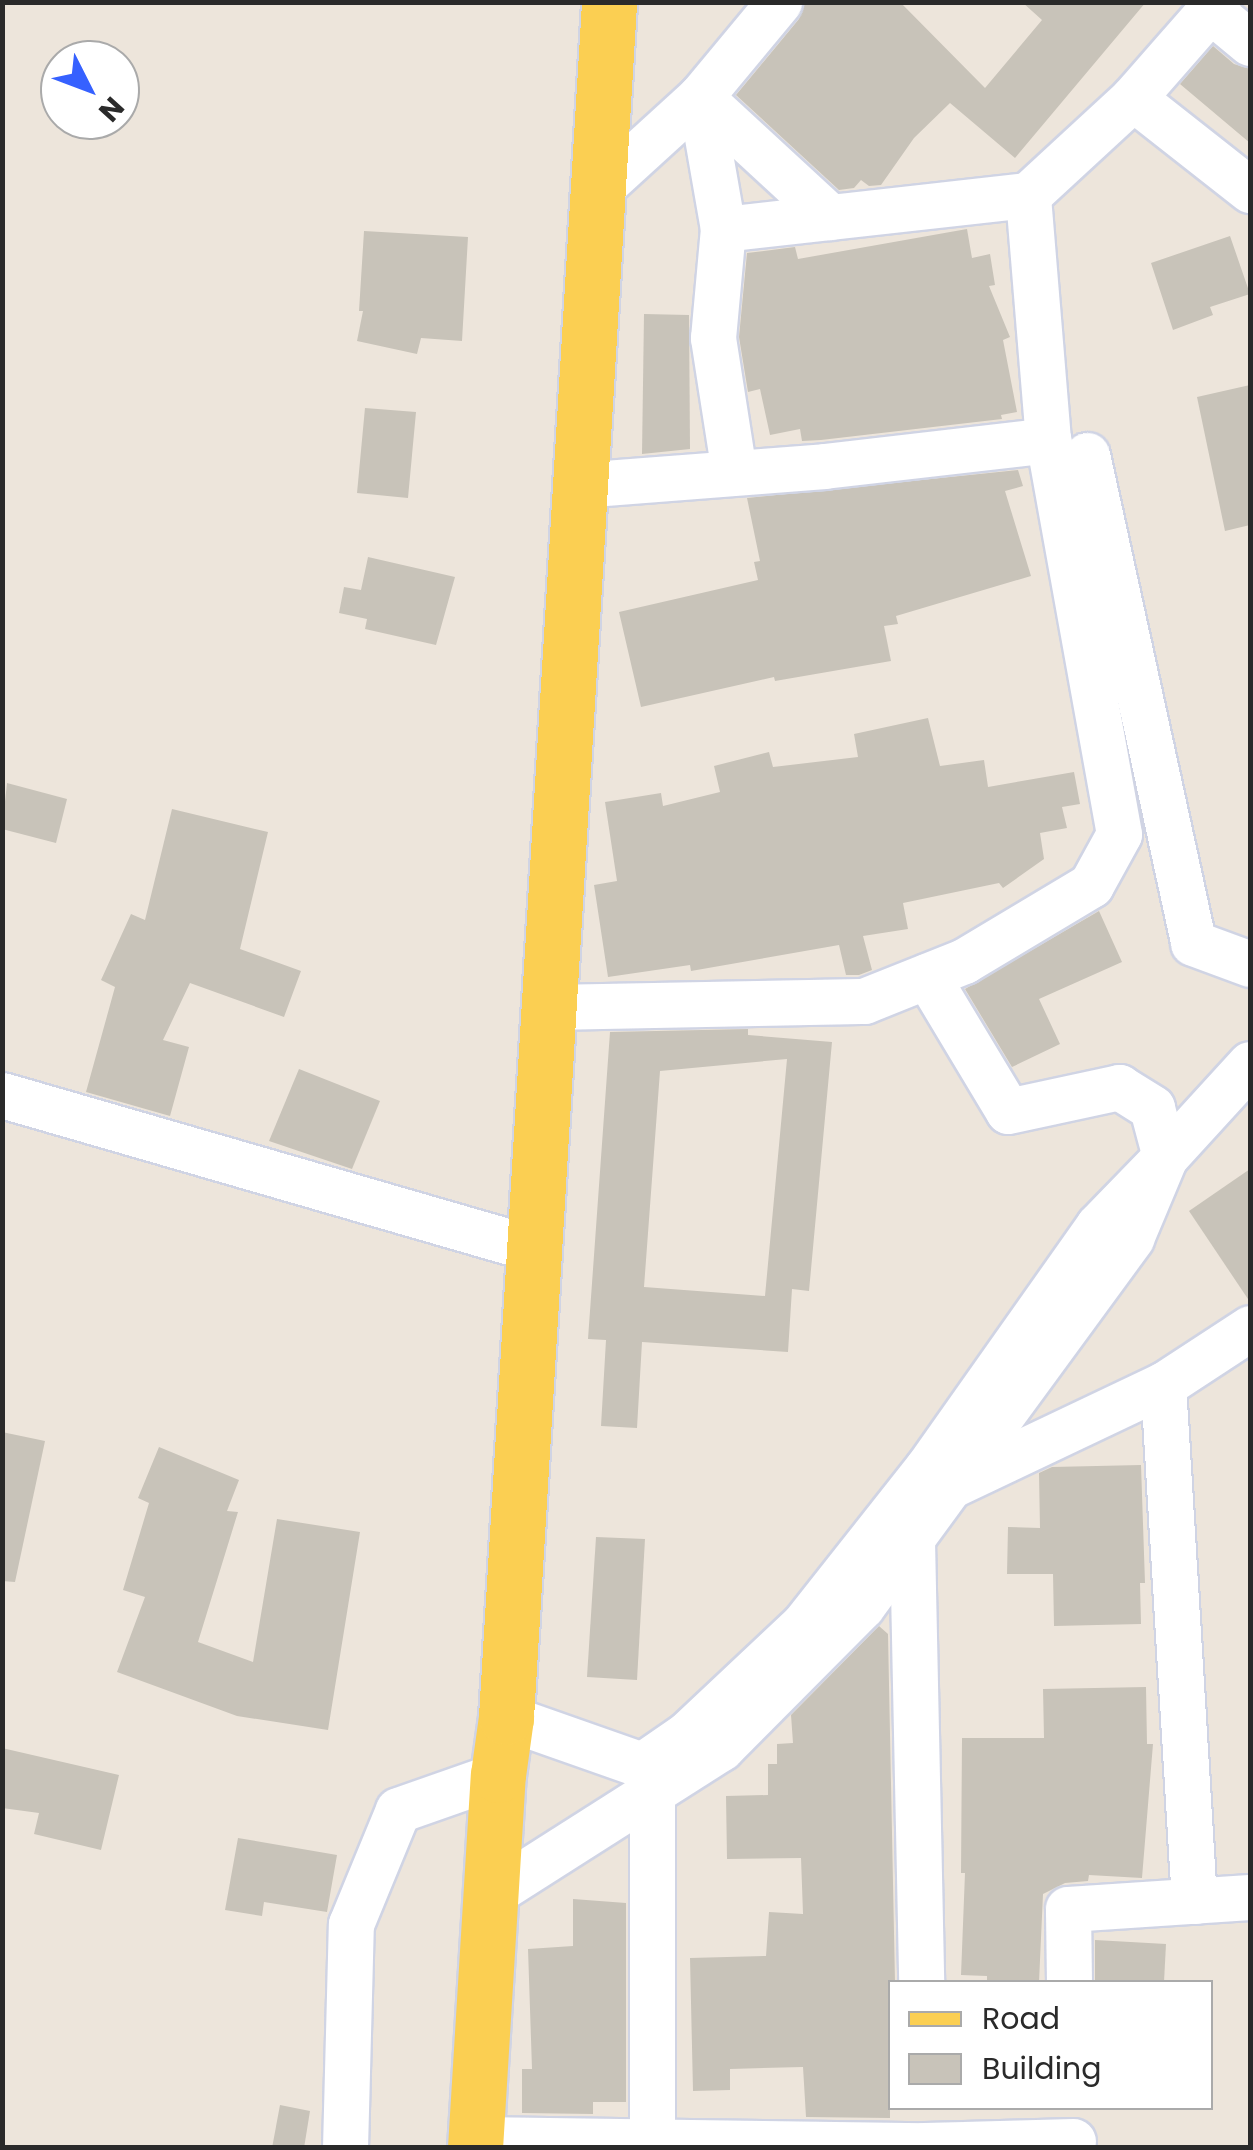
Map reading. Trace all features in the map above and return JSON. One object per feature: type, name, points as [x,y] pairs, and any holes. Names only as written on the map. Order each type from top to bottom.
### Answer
[{"type":"main road","points":[[476,2143],[498,1775],[506,1717],[609,2]]},
{"type":"street","points":[[598,190],[700,97],[779,2]]},
{"type":"street","points":[[723,230],[1028,195],[1134,98],[1214,6],[1250,43]]},
{"type":"street","points":[[700,97],[830,217]]},
{"type":"street","points":[[700,97],[723,230],[713,338],[734,472]]},
{"type":"street","points":[[1134,98],[1250,190]]},
{"type":"street","points":[[547,1007],[864,1001],[964,961],[1091,885],[1119,834],[1068,447],[1028,195]]},
{"type":"street","points":[[580,485],[1068,447]]},
{"type":"street","points":[[1068,447],[1193,943],[1250,964]]},
{"type":"street","points":[[506,1717],[647,1779],[721,1748],[862,1606],[1131,1238],[1165,1157],[1152,1108],[1119,1087],[1008,1111],[927,976]]},
{"type":"street","points":[[490,1895],[647,1779],[688,1734],[803,1625],[927,1468],[1098,1226],[1250,1064]]},
{"type":"street","points":[[2,1095],[534,1248]]},
{"type":"street","points":[[947,1486],[1162,1385],[1250,1328]]},
{"type":"street","points":[[1162,1385],[1194,1901]]},
{"type":"street","points":[[912,1541],[920,1980]]},
{"type":"street","points":[[345,2148],[351,1924],[398,1810],[498,1775]]},
{"type":"street","points":[[647,1779],[652,2145]]},
{"type":"street","points":[[1070,1980],[1068,1909],[1250,1897]]},
{"type":"street","points":[[476,2143],[652,2145],[924,2133],[1073,2132]]},
{"type":"building","points":[[805,2],[900,2],[985,88],[1042,20],[1022,2],[1146,2],[1015,158],[950,103],[914,138],[881,185],[869,186],[861,180],[854,188],[839,190],[736,95],[799,19]]},
{"type":"building","points":[[1213,46],[1234,64],[1250,69],[1250,143],[1180,84]]},
{"type":"building","points":[[967,229],[972,258],[990,254],[995,285],[989,286],[1010,337],[1003,340],[1017,412],[1001,415],[1002,419],[821,440],[802,441],[800,429],[770,435],[760,389],[748,392],[739,337],[747,253],[795,247],[798,259]]},
{"type":"building","points":[[364,231],[468,237],[462,341],[421,338],[417,354],[357,341],[363,311],[359,311]]},
{"type":"building","points":[[1230,236],[1250,294],[1210,307],[1213,315],[1173,330],[1151,263]]},
{"type":"building","points":[[644,314],[689,315],[690,449],[642,454]]},
{"type":"building","points":[[1250,385],[1250,525],[1225,531],[1197,397]]},
{"type":"building","points":[[365,408],[416,412],[408,498],[357,493]]},
{"type":"building","points":[[1018,470],[1023,486],[1005,491],[1031,576],[896,616],[898,624],[884,626],[891,661],[775,681],[774,677],[641,707],[619,612],[758,580],[754,562],[760,561],[747,498]]},
{"type":"building","points":[[368,557],[455,577],[436,645],[365,629],[367,619],[339,613],[344,587],[361,590]]},
{"type":"building","points":[[928,718],[940,766],[984,760],[988,787],[1074,772],[1080,804],[1062,807],[1067,828],[1040,833],[1044,859],[1003,888],[999,883],[903,903],[908,929],[863,936],[872,970],[859,975],[846,975],[839,945],[691,971],[690,965],[608,977],[594,885],[617,881],[605,802],[661,793],[663,806],[720,792],[714,766],[769,752],[773,767],[858,757],[854,734]]},
{"type":"building","points":[[7,783],[67,799],[56,843],[2,829]]},
{"type":"building","points":[[172,809],[268,832],[240,949],[301,971],[284,1017],[190,983],[163,1040],[189,1047],[170,1116],[86,1092],[115,987],[101,980],[131,914],[145,920]]},
{"type":"building","points":[[1099,911],[1122,962],[1039,999],[1060,1044],[1012,1067],[965,989]]},
{"type":"building","points":[[748,1029],[748,1035],[832,1042],[809,1291],[792,1289],[788,1352],[642,1342],[637,1428],[601,1426],[606,1340],[588,1339],[610,1032]],"holes":[[[787,1059],[765,1296],[644,1287],[660,1071]]]},
{"type":"building","points":[[299,1069],[380,1101],[352,1169],[269,1141]]},
{"type":"building","points":[[1250,1169],[1250,1302],[1189,1211]]},
{"type":"building","points":[[2,1432],[45,1441],[15,1582],[2,1581]]},
{"type":"building","points":[[159,1447],[239,1480],[227,1511],[238,1512],[198,1642],[253,1662],[277,1519],[360,1532],[328,1730],[237,1716],[117,1672],[145,1597],[123,1590],[149,1503],[138,1498]]},
{"type":"building","points":[[1141,1465],[1145,1583],[1140,1583],[1141,1624],[1054,1626],[1053,1574],[1007,1574],[1008,1527],[1040,1528],[1039,1473],[1052,1467]]},
{"type":"building","points":[[596,1537],[645,1539],[637,1680],[587,1677]]},
{"type":"building","points":[[879,1626],[888,1634],[895,1980],[888,1980],[890,2118],[806,2117],[803,2067],[730,2069],[730,2090],[693,2091],[690,1958],[766,1956],[769,1912],[803,1914],[801,1858],[727,1859],[726,1796],[768,1795],[768,1764],[777,1764],[777,1744],[793,1743],[791,1715]]},
{"type":"building","points":[[1146,1687],[1147,1744],[1153,1744],[1142,1878],[1089,1875],[1088,1881],[1065,1883],[1043,1894],[1039,1980],[987,1980],[987,1976],[961,1975],[965,1873],[961,1873],[962,1738],[1044,1738],[1043,1689]]},
{"type":"building","points":[[2,1748],[119,1775],[101,1850],[34,1834],[39,1813],[2,1808]]},
{"type":"building","points":[[238,1838],[337,1855],[327,1912],[264,1902],[262,1916],[225,1910]]},
{"type":"building","points":[[573,1899],[626,1903],[626,2102],[593,2102],[593,2114],[522,2113],[522,2069],[532,2069],[528,1949],[573,1946]]},
{"type":"building","points":[[1095,1940],[1166,1944],[1164,1980],[1095,1980]]},
{"type":"building","points":[[280,2105],[310,2111],[304,2148],[272,2148]]}]
